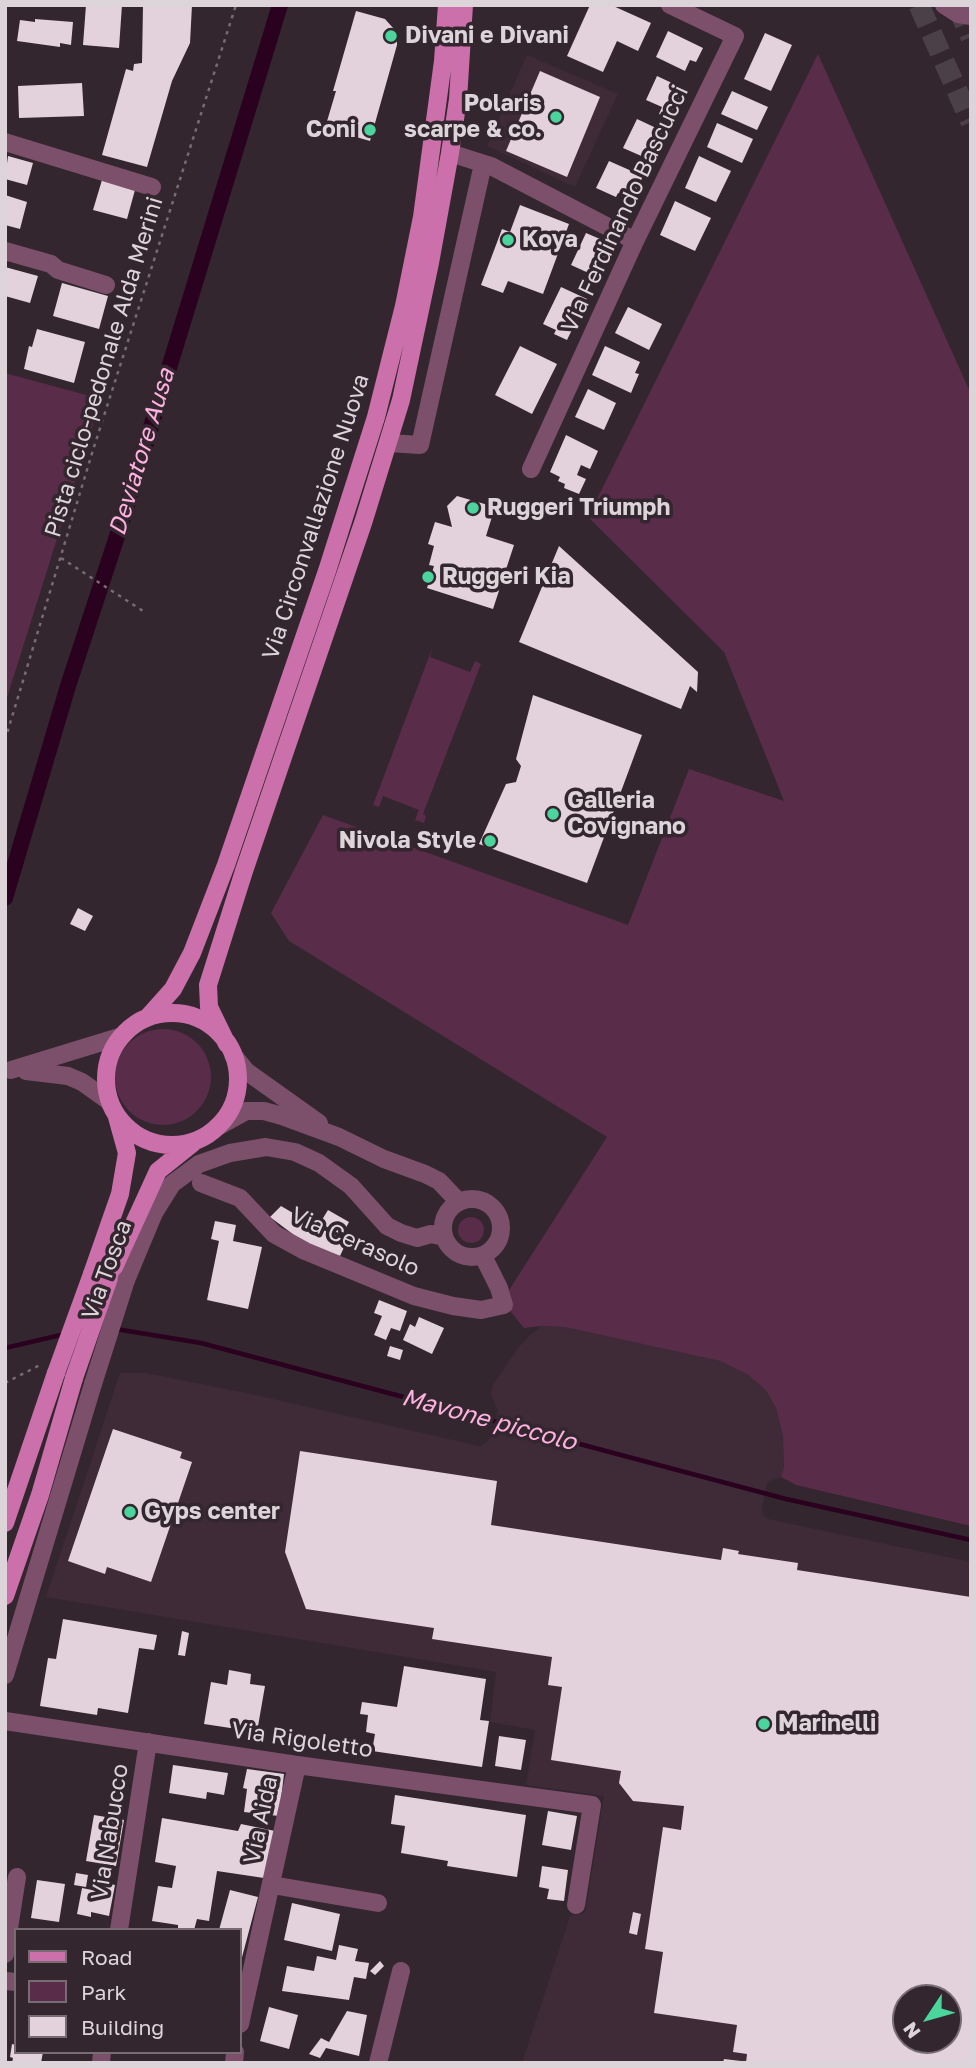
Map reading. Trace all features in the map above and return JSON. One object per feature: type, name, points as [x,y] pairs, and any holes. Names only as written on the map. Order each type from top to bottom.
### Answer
[{"type":"main road","name":"Via Circonvallazione Nuova","points":[[148,1017],[173,989],[191,953],[226,866],[327,571],[376,417],[404,306],[422,217],[443,61],[447,5]]},
{"type":"main road","name":"Via Circonvallazione Nuova","points":[[230,1049],[209,1007],[208,985],[401,400],[450,153],[458,99],[464,5]]},
{"type":"main road","points":[[5,1523],[48,1369],[109,1278],[127,1153],[107,1091],[107,1068],[115,1045],[138,1022],[148,1017],[173,1013],[198,1018],[210,1025],[230,1049],[237,1068],[236,1093],[226,1117],[217,1127],[196,1140],[158,1171],[109,1278],[74,1378],[40,1495],[5,1596]]},
{"type":"main road","points":[[113,1108],[134,1133],[145,1139],[170,1145],[196,1140]]},
{"type":"street","name":"Via Ferdinando Bascucci","points":[[531,469],[635,241],[735,36],[670,5]]},
{"type":"street","points":[[944,5],[958,14],[970,16]]},
{"type":"street","points":[[5,142],[152,187]]},
{"type":"street","points":[[450,153],[483,164],[635,241]]},
{"type":"street","name":"Via Circonvallazione Nuova","points":[[389,443],[420,445],[483,164]]},
{"type":"street","points":[[5,251],[51,264],[58,270],[106,285]]},
{"type":"street","points":[[8,1071],[122,1036]]},
{"type":"street","points":[[230,1049],[246,1071],[339,1137]]},
{"type":"street","points":[[8,1071],[68,1076],[82,1082],[113,1108]]},
{"type":"street","points":[[217,1127],[246,1111],[264,1111],[339,1137],[439,1181],[459,1202]]},
{"type":"street","name":"Via Tosca","points":[[5,1675],[93,1384],[109,1278],[172,1184],[199,1164],[230,1153],[266,1147],[295,1152],[319,1163],[351,1186],[387,1226],[417,1238],[431,1234],[444,1237]]},
{"type":"street","name":"Via Cerasolo","points":[[201,1183],[240,1198],[274,1234],[305,1251],[414,1296],[481,1310],[504,1305],[499,1288],[482,1256]]},
{"type":"street","points":[[477,1199],[486,1203],[499,1216],[500,1235],[491,1251],[482,1256],[473,1258],[455,1252],[444,1237],[447,1213],[459,1202],[477,1199]]},
{"type":"street","name":"Via Rigoletto","points":[[5,1721],[592,1805],[576,1905]]},
{"type":"street","name":"Via Nabucco","points":[[119,1928],[148,1742]]},
{"type":"street","name":"Via Aida","points":[[242,2012],[298,1765]]},
{"type":"street","points":[[5,1954],[17,1877]]},
{"type":"street","name":"Via Aida","points":[[272,1885],[378,1903]]},
{"type":"street","points":[[378,2063],[401,1971]]},
{"type":"path","name":"Pista ciclo-pedonale Alda Merini","points":[[5,740],[96,438],[236,5]]},
{"type":"path","points":[[61,558],[143,611]]},
{"type":"path","points":[[5,1383],[48,1369]]},
{"type":"shaded area","points":[[527,55],[618,94],[575,187],[487,146]]},
{"type":"shaded area","points":[[542,1326],[565,1327],[720,1361],[747,1374],[766,1389],[776,1408],[783,1436],[784,1467],[781,1477],[767,1482],[763,1515],[768,1519],[971,1562],[971,2063],[522,2063],[570,1916],[585,1913],[604,1796],[526,1785],[535,1730],[490,1722],[496,1672],[46,1597],[120,1373],[146,1373],[251,1394],[479,1446],[486,1443],[492,1435],[498,1411],[491,1394],[493,1385],[518,1348]]},
{"type":"green space","points":[[818,54],[971,394],[971,1526],[796,1485],[781,1477],[784,1467],[783,1436],[776,1408],[766,1390],[747,1374],[720,1361],[565,1327],[524,1328],[502,1301],[607,1137],[289,941],[271,913],[323,815],[628,925],[689,769],[784,801],[724,652],[588,517]]},
{"type":"green space","points":[[5,373],[101,399],[5,704]]},
{"type":"green space","points":[[433,646],[430,657],[470,672],[475,661],[481,664],[423,814],[426,816],[424,823],[415,820],[419,810],[383,796],[379,807],[373,805]]},
{"type":"green space","points":[[163,1029],[181,1033],[197,1043],[207,1059],[211,1077],[207,1095],[197,1111],[181,1121],[163,1125],[145,1121],[129,1111],[119,1095],[115,1077],[119,1059],[129,1043],[145,1033]]},
{"type":"green space","points":[[471,1217],[480,1221],[484,1230],[480,1239],[471,1243],[462,1239],[458,1230],[462,1221]]},
{"type":"building","points":[[86,5],[122,5],[119,48],[83,45]]},
{"type":"building","points":[[143,5],[192,5],[190,43],[172,81],[147,167],[102,155],[126,69],[133,71],[134,64],[142,63]]},
{"type":"building","points":[[590,5],[611,5],[651,23],[638,51],[617,41],[603,72],[567,56]]},
{"type":"building","points":[[356,11],[385,19],[397,37],[370,141],[325,128]]},
{"type":"building","points":[[35,19],[73,22],[71,45],[60,43],[60,47],[17,41],[20,20],[35,22]]},
{"type":"building","points":[[668,31],[703,48],[696,62],[690,60],[685,71],[656,57]]},
{"type":"building","points":[[765,33],[792,45],[771,91],[744,79]]},
{"type":"building","name":"Polaris scarpe & co.","points":[[540,71],[600,97],[567,177],[506,151]]},
{"type":"building","points":[[657,76],[689,91],[674,122],[659,114],[662,107],[646,100]]},
{"type":"building","points":[[82,83],[84,116],[19,118],[18,86]]},
{"type":"building","points":[[732,91],[768,107],[757,130],[721,114]]},
{"type":"building","points":[[637,119],[669,134],[659,155],[650,150],[646,158],[623,148]]},
{"type":"building","points":[[717,123],[753,139],[742,163],[707,147]]},
{"type":"building","points":[[8,156],[33,163],[27,185],[5,179]]},
{"type":"building","points":[[699,156],[731,171],[716,202],[685,188]]},
{"type":"building","points":[[609,161],[643,176],[632,200],[618,193],[616,197],[596,188]]},
{"type":"building","points":[[102,180],[135,190],[127,219],[93,210]]},
{"type":"building","points":[[5,195],[27,202],[20,229],[5,225]]},
{"type":"building","points":[[675,201],[711,218],[695,251],[660,235]]},
{"type":"building","points":[[520,205],[569,224],[543,294],[508,281],[503,293],[481,285],[502,229],[510,232]]},
{"type":"building","points":[[586,233],[614,245],[600,275],[594,272],[593,275],[571,265]]},
{"type":"building","points":[[5,267],[38,276],[30,303],[5,296]]},
{"type":"building","points":[[62,283],[108,296],[99,329],[53,316]]},
{"type":"building","points":[[561,287],[587,299],[567,340],[554,334],[556,330],[543,324]]},
{"type":"building","points":[[628,307],[662,324],[649,350],[615,333]]},
{"type":"building","points":[[37,329],[85,342],[74,383],[24,369],[29,346],[32,347]]},
{"type":"building","points":[[520,346],[557,364],[532,414],[495,395]]},
{"type":"building","points":[[605,346],[640,362],[635,373],[639,374],[631,393],[592,375]]},
{"type":"building","points":[[588,389],[616,403],[604,430],[575,417]]},
{"type":"building","points":[[566,435],[598,451],[590,469],[581,465],[577,475],[586,479],[579,494],[564,488],[565,484],[558,481],[560,477],[550,472]]},
{"type":"building","points":[[457,496],[495,507],[486,536],[514,545],[493,609],[427,588],[434,566],[429,565],[434,546],[428,544],[435,522],[452,527],[447,506]]},
{"type":"building","points":[[559,546],[698,672],[697,692],[690,686],[681,709],[519,642]]},
{"type":"building","name":"Galleria Covignano","points":[[533,695],[642,735],[587,883],[479,844],[506,784],[516,782],[521,766],[516,759]]},
{"type":"building","points":[[78,908],[93,916],[85,931],[70,924]]},
{"type":"building","points":[[281,1206],[347,1241],[340,1256],[306,1244],[270,1217]]},
{"type":"building","points":[[328,1210],[349,1222],[342,1235],[320,1223]]},
{"type":"building","points":[[215,1221],[236,1225],[233,1241],[262,1247],[248,1309],[207,1300],[219,1241],[211,1239]]},
{"type":"building","points":[[379,1300],[407,1311],[400,1331],[391,1328],[386,1340],[374,1335],[382,1316],[374,1313]]},
{"type":"building","points":[[419,1317],[444,1328],[432,1354],[403,1340],[410,1324],[415,1327]]},
{"type":"building","points":[[390,1346],[403,1350],[400,1360],[387,1356]]},
{"type":"building","name":"Gyps center","points":[[113,1429],[182,1452],[180,1458],[192,1462],[151,1582],[107,1567],[105,1574],[68,1561]]},
{"type":"building","name":"Marinelli","points":[[300,1451],[497,1481],[491,1525],[721,1560],[723,1548],[739,1551],[738,1554],[798,1563],[797,1570],[971,1597],[971,2063],[746,2063],[747,2054],[733,2052],[737,2025],[654,2013],[663,1952],[645,1949],[663,1827],[681,1830],[684,1806],[633,1801],[619,1783],[621,1771],[551,1760],[562,1687],[548,1685],[552,1657],[432,1639],[434,1628],[306,1609],[285,1552]]},
{"type":"building","points":[[63,1619],[157,1635],[154,1650],[139,1648],[128,1713],[98,1708],[97,1715],[40,1706],[48,1658],[56,1659]]},
{"type":"building","points":[[182,1631],[189,1633],[185,1656],[178,1655]]},
{"type":"building","points":[[404,1666],[486,1679],[480,1720],[489,1721],[482,1767],[372,1751],[375,1734],[366,1732],[368,1715],[360,1714],[362,1702],[397,1707]]},
{"type":"building","points":[[229,1670],[251,1674],[250,1684],[265,1686],[257,1732],[204,1724],[211,1682],[227,1685]]},
{"type":"building","points":[[499,1736],[526,1740],[521,1770],[495,1766]]},
{"type":"building","points":[[173,1765],[228,1773],[224,1795],[207,1792],[206,1799],[169,1793]]},
{"type":"building","points":[[247,1769],[284,1774],[279,1816],[244,1812],[247,1789],[243,1788]]},
{"type":"building","points":[[395,1795],[526,1815],[517,1877],[447,1866],[448,1861],[401,1853],[405,1826],[391,1824]]},
{"type":"building","points":[[548,1811],[577,1816],[571,1850],[542,1845]]},
{"type":"building","points":[[94,1815],[124,1820],[116,1866],[86,1861]]},
{"type":"building","points":[[162,1818],[238,1831],[241,1824],[275,1831],[264,1878],[217,1871],[209,1921],[197,1919],[195,1928],[178,1928],[178,1925],[152,1921],[158,1886],[172,1888],[176,1866],[155,1862]]},
{"type":"building","points":[[542,1866],[568,1870],[564,1901],[547,1899],[549,1889],[539,1887]]},
{"type":"building","points":[[76,1873],[88,1875],[86,1887],[74,1885]]},
{"type":"building","points":[[37,1880],[65,1884],[59,1922],[31,1918]]},
{"type":"building","points":[[94,1880],[115,1885],[109,1916],[91,1912],[91,1917],[77,1914],[82,1888],[92,1890]]},
{"type":"building","points":[[230,1890],[258,1897],[242,1957],[242,1928],[220,1928]]},
{"type":"building","points":[[292,1903],[340,1914],[332,1951],[284,1940]]},
{"type":"building","points":[[633,1912],[641,1914],[637,1935],[629,1933]]},
{"type":"building","points":[[339,1945],[358,1949],[355,1961],[369,1963],[366,1979],[354,1977],[349,2000],[282,1991],[287,1966],[314,1971],[317,1956],[336,1960]]},
{"type":"building","points":[[380,1961],[384,1966],[375,1975],[370,1971]]},
{"type":"building","points":[[269,2007],[298,2015],[289,2049],[260,2041]]},
{"type":"building","points":[[347,2011],[367,2015],[359,2056],[326,2048],[320,2058],[309,2054],[321,2038],[329,2042]]},
{"type":"building","points":[[12,2044],[14,2054],[43,2054],[41,2063],[12,2063],[13,2058],[10,2057]]},
{"type":"building","points":[[724,2059],[741,2061],[741,2063],[723,2063]]},
{"type":"waterway","name":"Deviatore Ausa","points":[[5,898],[68,686],[124,515],[280,5]]},
{"type":"waterway","name":"Mavone piccolo","points":[[116,1329],[201,1343],[786,1499],[971,1540]]},
{"type":"waterway","name":"Mavone piccolo","points":[[5,1348],[65,1334]]},
{"type":"tunnel","points":[[919,5],[971,122]]},
{"type":"tunnel","points":[[957,5],[971,37]]},
{"type":"place","name":"Divani e Divani","points":[[391,36]]},
{"type":"place","name":"Polaris scarpe & co.","points":[[556,117]]},
{"type":"place","name":"Coni","points":[[370,130]]},
{"type":"place","name":"Koya","points":[[508,240]]},
{"type":"place","name":"Ruggeri Triumph","points":[[473,508]]},
{"type":"place","name":"Ruggeri Kia","points":[[428,577]]},
{"type":"place","name":"Galleria Covignano","points":[[553,814]]},
{"type":"place","name":"Nivola Style","points":[[490,841]]},
{"type":"place","name":"Gyps center","points":[[130,1512]]},
{"type":"place","name":"Marinelli","points":[[764,1724]]}]
